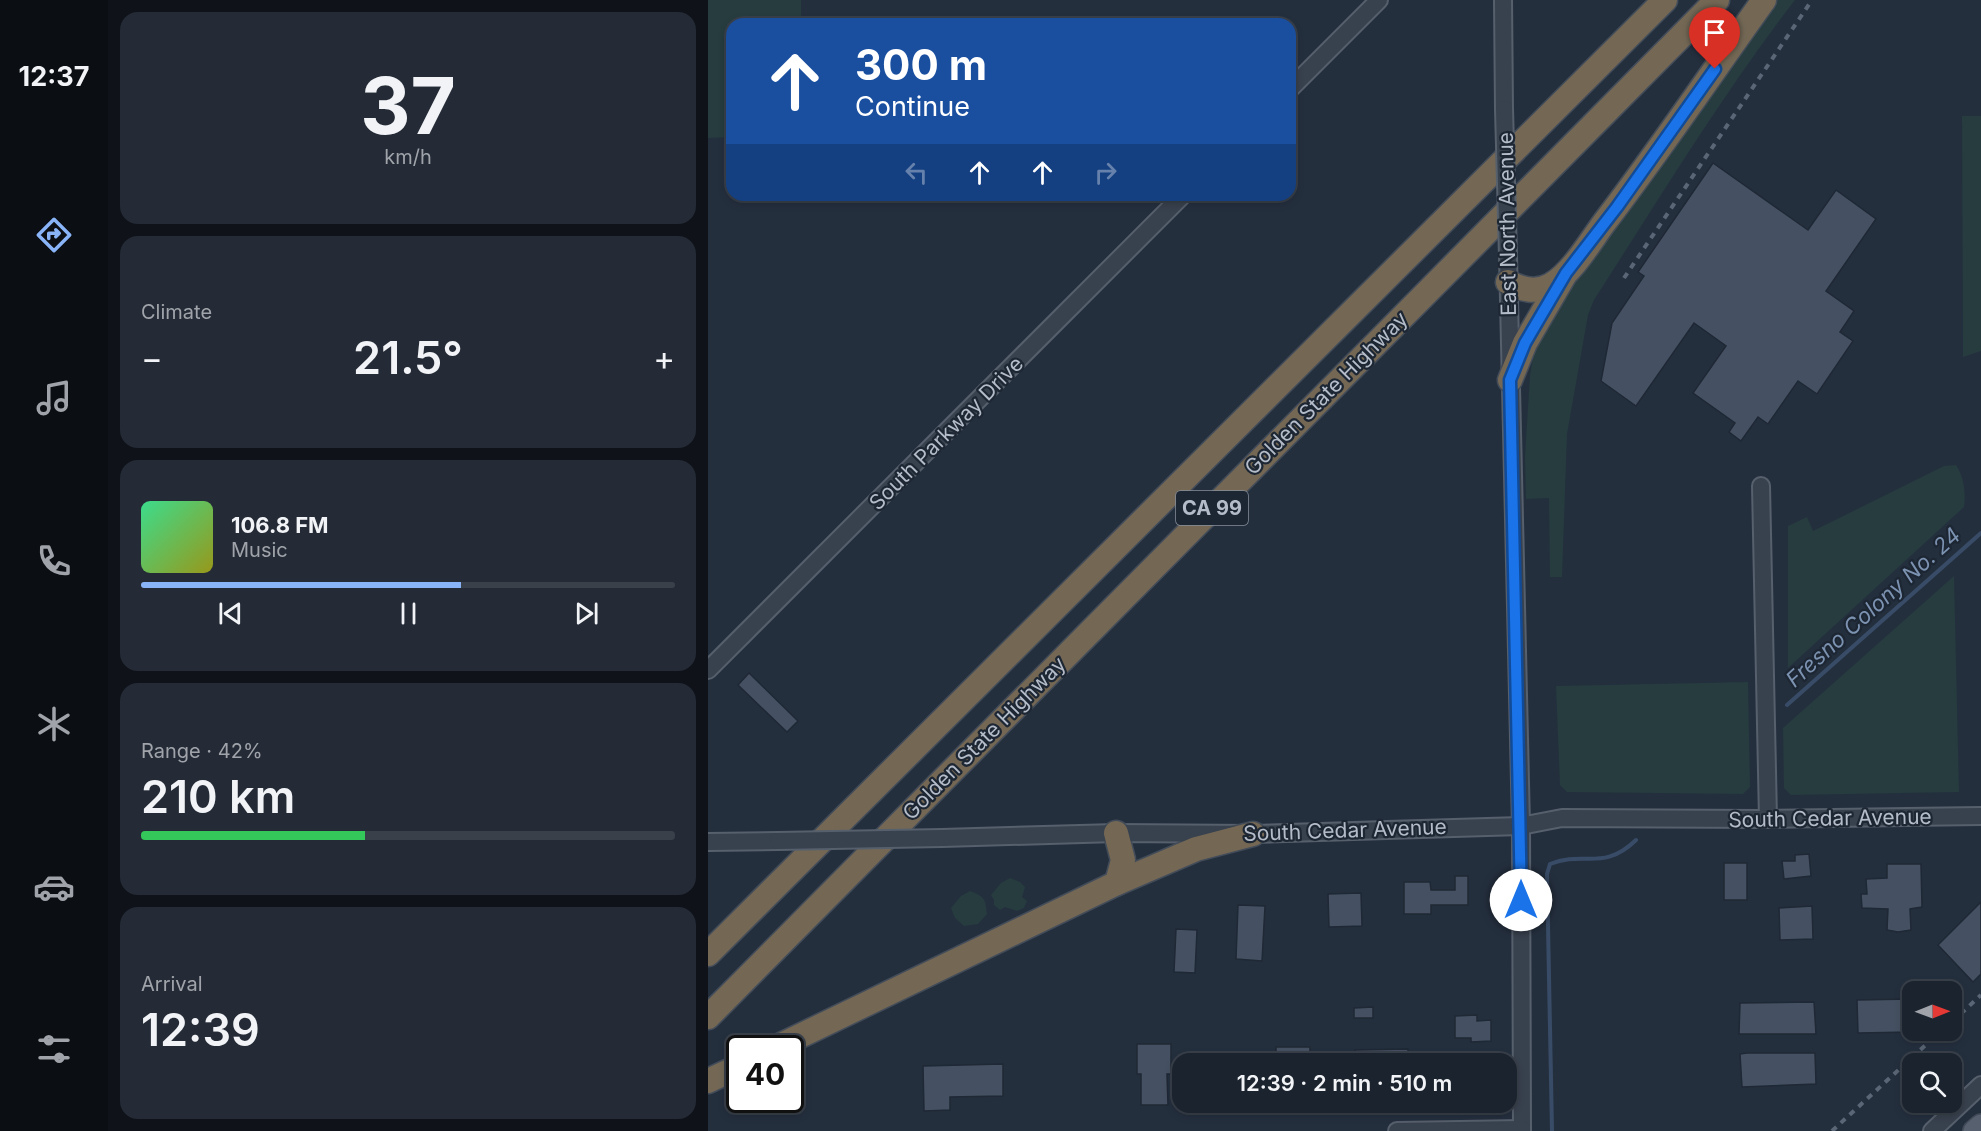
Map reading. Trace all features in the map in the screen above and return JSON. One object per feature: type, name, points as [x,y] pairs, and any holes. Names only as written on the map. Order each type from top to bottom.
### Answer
[{"type":"highway","name":"Golden State Highway","points":[[708,954],[1665,0]]},
{"type":"highway","name":"Golden State Highway","points":[[708,1017],[1716,0]]},
{"type":"highway","points":[[1510,380],[1525,343],[1566,273],[1617,207],[1764,0]]},
{"type":"highway","points":[[1508,282],[1519,289],[1535,291],[1551,285],[1566,273]]},
{"type":"highway","points":[[1116,834],[1122,860],[1118,883]]},
{"type":"highway","points":[[802,1035],[1118,883],[1196,849],[1253,834]]},
{"type":"highway","points":[[708,1081],[726,1073]]},
{"type":"main road","points":[[1974,1131],[1981,1125]]},
{"type":"street","points":[[1296,83],[1378,0]]},
{"type":"street","name":"East North Avenue","points":[[1503,0],[1521,826],[1522,1130]]},
{"type":"street","name":"South Parkway Drive","points":[[708,670],[1177,201]]},
{"type":"street","points":[[1761,486],[1768,819]]},
{"type":"street","name":"South Cedar Avenue","points":[[708,842],[1116,834],[1253,834],[1521,826],[1562,818],[1768,819],[1981,816]]},
{"type":"street","points":[[1932,1131],[1981,1085]]},
{"type":"street","points":[[1397,1131],[1522,1130]]},
{"type":"green space","points":[[708,0],[801,0],[801,18],[726,18],[726,137],[708,138]]},
{"type":"green space","points":[[1774,0],[1795,0],[1742,73],[1692,148],[1594,300],[1588,315],[1567,434],[1562,577],[1550,577],[1549,498],[1526,499],[1525,457],[1530,375],[1534,351],[1562,299]]},
{"type":"green space","points":[[1962,116],[1981,116],[1981,351],[1963,357]]},
{"type":"green space","points":[[1956,465],[1964,485],[1964,507],[1788,668],[1788,526],[1807,517],[1813,531],[1944,466]]},
{"type":"green space","points":[[1954,576],[1959,792],[1791,795],[1784,788],[1783,728]]},
{"type":"green space","points":[[1748,682],[1750,787],[1743,794],[1567,792],[1560,785],[1556,686]]},
{"type":"green space","points":[[1010,878],[1025,887],[1022,897],[1027,901],[1024,908],[1017,911],[1005,907],[1000,910],[994,905],[991,895],[1001,883]]},
{"type":"green space","points":[[970,891],[983,899],[987,914],[978,924],[964,926],[955,918],[951,908],[961,896]]},
{"type":"building","points":[[1713,163],[1808,230],[1836,190],[1876,219],[1826,291],[1854,311],[1840,332],[1853,341],[1817,394],[1798,381],[1768,424],[1758,417],[1741,441],[1729,432],[1735,423],[1693,393],[1726,346],[1694,323],[1636,406],[1601,381],[1612,323],[1644,276],[1638,272]]},
{"type":"building","points":[[749,673],[798,721],[787,732],[738,685]]},
{"type":"building","points":[[1809,854],[1811,876],[1784,879],[1782,861],[1795,861],[1795,855]]},
{"type":"building","points":[[1724,863],[1747,863],[1747,900],[1724,900]]},
{"type":"building","points":[[1887,864],[1921,864],[1922,907],[1910,909],[1911,930],[1898,932],[1887,930],[1888,909],[1862,908],[1861,894],[1867,894],[1866,879],[1887,878]]},
{"type":"building","points":[[1455,876],[1468,876],[1468,905],[1431,905],[1431,914],[1404,914],[1404,882],[1430,882],[1431,890],[1455,890]]},
{"type":"building","points":[[1361,893],[1362,926],[1329,927],[1328,894]]},
{"type":"building","points":[[1981,902],[1981,974],[1973,982],[1938,945]]},
{"type":"building","points":[[1238,905],[1265,906],[1262,961],[1236,959]]},
{"type":"building","points":[[1812,906],[1813,939],[1780,940],[1779,908]]},
{"type":"building","points":[[1176,929],[1197,930],[1195,973],[1174,972]]},
{"type":"building","points":[[1902,999],[1902,1032],[1858,1033],[1857,1000]]},
{"type":"building","points":[[1814,1002],[1816,1034],[1739,1034],[1740,1003]]},
{"type":"building","points":[[1373,1007],[1373,1018],[1354,1018],[1354,1008]]},
{"type":"building","points":[[1477,1015],[1477,1021],[1491,1020],[1491,1041],[1471,1042],[1471,1038],[1455,1038],[1455,1016]]},
{"type":"building","points":[[1137,1044],[1171,1044],[1171,1074],[1167,1074],[1168,1105],[1141,1105],[1141,1074],[1137,1074]]},
{"type":"building","points":[[1276,1047],[1310,1047],[1310,1053],[1276,1053]]},
{"type":"building","points":[[1408,1049],[1408,1053],[1355,1053],[1355,1050]]},
{"type":"building","points":[[1815,1053],[1816,1084],[1742,1087],[1740,1054]]},
{"type":"building","points":[[1003,1064],[1003,1096],[950,1097],[950,1110],[924,1111],[923,1066]]},
{"type":"waterway","name":"Fresno Colony No. 24","points":[[1787,705],[1981,533]]},
{"type":"waterway","name":"Fresno Colony No. 24","points":[[1552,1131],[1547,874],[1550,864],[1562,860],[1603,858],[1624,850],[1636,840]]},
{"type":"railway","points":[[1624,278],[1812,0]]},
{"type":"railway","points":[[1962,1013],[1981,995]]},
{"type":"railway","points":[[1832,1131],[1930,1041]]},
{"type":"route","points":[[1521,900],[1510,380],[1525,343],[1566,273],[1617,207],[1715,69]]}]
